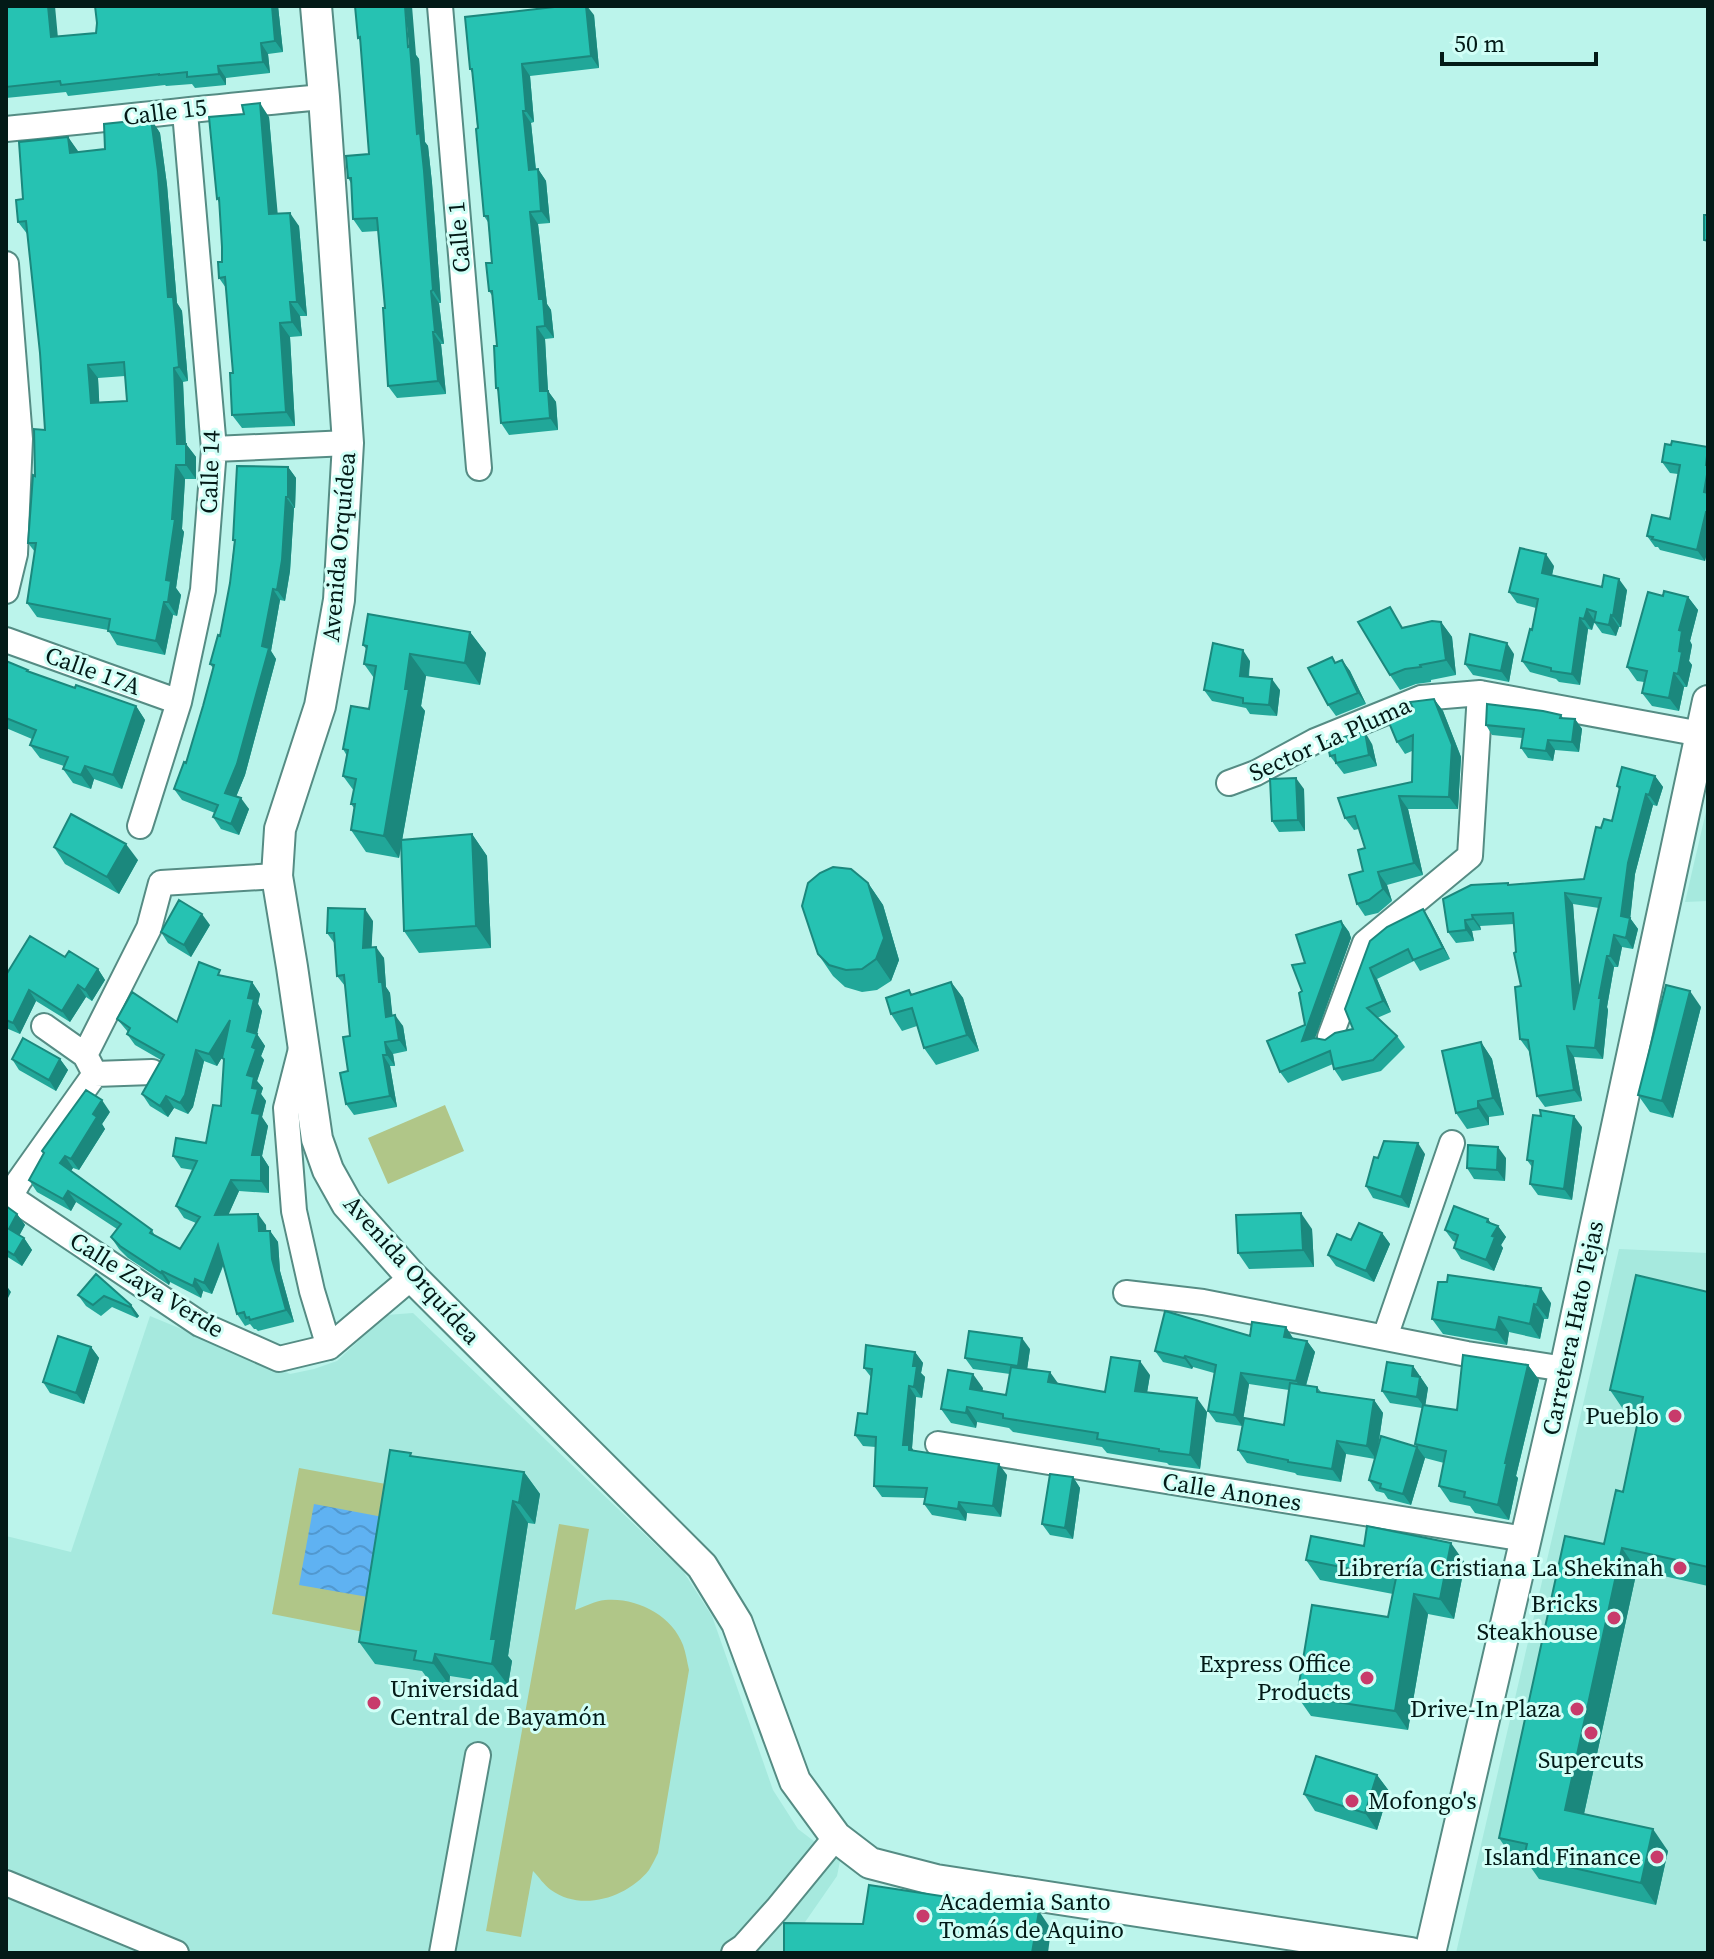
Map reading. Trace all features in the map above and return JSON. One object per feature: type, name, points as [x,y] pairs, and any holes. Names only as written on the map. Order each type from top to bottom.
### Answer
[{"type":"street","name":"Avenida Orquídea","points":[[316,6],[348,443],[339,600],[320,706],[280,829],[277,876],[317,1139],[328,1170],[347,1204],[412,1277],[702,1566],[737,1623],[795,1781],[836,1837],[870,1863],[936,1880],[1411,1953]]},
{"type":"street","name":"Calle 1","points":[[440,6],[479,468]]},
{"type":"street","name":"Calle 15","points":[[6,129],[324,97]]},
{"type":"street","name":"Calle 14","points":[[140,826],[179,702],[203,590],[214,449],[185,112]]},
{"type":"street","points":[[6,264],[20,439],[15,554],[6,591]]},
{"type":"street","points":[[214,449],[348,443]]},
{"type":"street","name":"Calle 17A","points":[[6,640],[179,702]]},
{"type":"street","points":[[1330,1037],[1365,943],[1470,856],[1480,693]]},
{"type":"street","name":"Sector La Pluma","points":[[1229,783],[1256,773],[1315,741],[1421,698],[1480,693],[1701,734]]},
{"type":"street","name":"Carretera Hato Tejas","points":[[1430,1953],[1565,1369],[1708,701]]},
{"type":"street","points":[[8,1196],[90,1064],[149,928],[161,883],[277,876]]},
{"type":"street","points":[[44,1026],[90,1064],[152,1072]]},
{"type":"street","points":[[303,1043],[286,1108],[294,1211],[312,1291],[329,1347]]},
{"type":"street","points":[[1385,1337],[1452,1143]]},
{"type":"street","name":"Calle Zaya Verde","points":[[8,1196],[200,1324],[279,1359],[329,1347],[412,1277]]},
{"type":"street","points":[[1126,1293],[1203,1302],[1467,1354],[1565,1369]]},
{"type":"street","name":"Calle Anones","points":[[938,1444],[1525,1539]]},
{"type":"street","points":[[442,1953],[478,1755]]},
{"type":"street","points":[[734,1953],[777,1909],[836,1837]]},
{"type":"street","points":[[6,1883],[176,1953]]},
{"type":"shaded area","points":[[1708,803],[1708,901],[1685,902]]},
{"type":"shaded area","points":[[445,1105],[464,1151],[388,1184],[368,1138]]},
{"type":"shaded area","name":"Drive-In Plaza","points":[[1619,1249],[1708,1253],[1708,1953],[1456,1953]]},
{"type":"shaded area","name":"Universidad Central de Bayamón","points":[[413,1313],[683,1571],[712,1616],[773,1790],[798,1829],[840,1861],[837,1876],[782,1953],[6,1953],[6,1536],[71,1552],[150,1316],[290,1374],[337,1361],[386,1315]]},
{"type":"shaded area","points":[[299,1468],[402,1487],[379,1635],[272,1614]]},
{"type":"shaded area","points":[[559,1524],[589,1529],[575,1610],[601,1601],[617,1600],[652,1610],[678,1634],[689,1670],[658,1853],[649,1870],[629,1888],[603,1899],[589,1901],[563,1897],[548,1888],[533,1871],[521,1937],[486,1931]]},
{"type":"water","points":[[314,1504],[383,1517],[368,1597],[299,1585]]},
{"type":"building","points":[[6,6],[48,6],[51,37],[96,33],[95,6],[272,6],[275,41],[261,43],[263,62],[218,66],[219,74],[187,77],[187,72],[61,85],[60,81],[6,87]]},
{"type":"building","points":[[355,6],[405,6],[417,134],[420,133],[424,171],[438,381],[388,386],[377,218],[353,219],[351,178],[348,178],[346,156],[369,154]]},
{"type":"building","points":[[586,6],[591,56],[522,64],[529,170],[538,169],[541,211],[530,212],[539,299],[543,299],[545,326],[537,327],[540,391],[548,391],[550,418],[501,423],[496,388],[494,346],[497,346],[492,291],[489,291],[486,263],[492,263],[488,216],[484,216],[465,17]]},
{"type":"building","points":[[260,103],[269,214],[290,213],[297,302],[290,302],[292,322],[280,323],[286,412],[232,415],[230,373],[233,373],[225,277],[219,278],[218,262],[222,262],[222,247],[219,198],[209,117],[244,114],[242,105]]},
{"type":"building","points":[[151,119],[168,297],[173,297],[179,367],[174,368],[177,444],[186,444],[186,465],[176,465],[172,519],[175,519],[166,580],[171,581],[156,641],[108,631],[110,619],[27,603],[36,543],[28,543],[35,476],[34,429],[45,430],[26,221],[18,222],[16,200],[23,199],[19,142],[68,137],[70,153],[105,149],[104,124]],"holes":[[[124,362],[127,401],[91,403],[88,365]]]},
{"type":"building","points":[[1704,215],[1708,215],[1708,241],[1704,240]]},
{"type":"building","points":[[1672,441],[1708,447],[1704,492],[1708,493],[1708,512],[1697,550],[1647,536],[1652,515],[1670,519],[1680,465],[1662,462],[1665,444],[1671,445]]},
{"type":"building","points":[[237,466],[288,467],[288,497],[277,590],[273,589],[262,646],[269,648],[237,764],[225,793],[241,798],[231,824],[213,817],[218,805],[174,789],[186,763],[214,665],[210,664],[220,636],[235,540]]},
{"type":"building","points":[[1520,548],[1546,554],[1542,573],[1602,587],[1604,575],[1619,579],[1609,625],[1594,622],[1596,612],[1587,609],[1584,619],[1580,618],[1572,674],[1522,661],[1538,599],[1509,592]]},
{"type":"building","points":[[1664,591],[1688,597],[1679,630],[1682,631],[1679,651],[1682,652],[1678,674],[1674,673],[1669,698],[1642,693],[1647,671],[1627,667],[1648,592],[1663,596]]},
{"type":"building","points":[[1390,607],[1402,628],[1441,622],[1446,660],[1390,675],[1358,622]]},
{"type":"building","points":[[368,614],[470,632],[465,663],[410,654],[405,689],[409,689],[384,836],[351,830],[355,804],[351,804],[356,779],[343,776],[348,750],[343,749],[351,706],[369,709],[376,666],[364,664],[367,646],[363,645]]},
{"type":"building","points":[[1470,634],[1507,643],[1501,671],[1465,664]]},
{"type":"building","points":[[1213,643],[1243,650],[1240,676],[1272,679],[1269,705],[1243,703],[1243,698],[1204,690]]},
{"type":"building","points":[[1332,657],[1335,663],[1342,660],[1358,693],[1328,705],[1308,668]]},
{"type":"building","points":[[6,661],[75,688],[76,685],[136,706],[113,775],[85,766],[81,775],[63,769],[68,757],[30,745],[36,730],[6,718]]},
{"type":"building","points":[[1434,699],[1452,745],[1449,797],[1399,796],[1414,863],[1378,872],[1383,889],[1369,900],[1357,904],[1349,875],[1363,871],[1358,850],[1365,848],[1355,816],[1345,818],[1338,798],[1412,782],[1413,735],[1397,742],[1387,718],[1413,708],[1410,702]]},
{"type":"building","points":[[1487,704],[1543,711],[1561,715],[1560,718],[1575,719],[1572,742],[1548,740],[1546,751],[1521,748],[1524,729],[1486,725]]},
{"type":"building","points":[[1365,732],[1369,755],[1336,763],[1335,755],[1330,756],[1327,741]]},
{"type":"building","points":[[1622,767],[1655,776],[1649,795],[1646,794],[1628,863],[1621,916],[1630,918],[1626,938],[1614,935],[1610,956],[1607,956],[1599,998],[1595,1048],[1567,1046],[1574,1090],[1537,1096],[1528,1040],[1520,1039],[1515,987],[1521,986],[1514,953],[1513,913],[1472,915],[1473,919],[1465,920],[1466,930],[1448,932],[1443,899],[1471,885],[1584,879],[1596,827],[1601,828],[1604,819],[1612,821],[1620,787],[1617,786]],"holes":[[[1565,893],[1601,898],[1574,1010]]]},
{"type":"building","points":[[1296,778],[1298,820],[1272,821],[1270,779]]},
{"type":"building","points":[[71,814],[126,844],[107,877],[54,847]]},
{"type":"building","points":[[472,834],[476,926],[404,931],[401,840]]},
{"type":"building","points":[[833,867],[851,869],[868,883],[884,938],[876,959],[862,969],[846,970],[829,965],[818,954],[802,906],[808,883]]},
{"type":"building","points":[[179,900],[202,914],[184,945],[161,932]]},
{"type":"building","points":[[328,908],[365,909],[363,948],[376,947],[386,1017],[395,1015],[399,1040],[385,1042],[387,1055],[383,1055],[390,1096],[346,1104],[340,1073],[348,1071],[343,1037],[350,1036],[344,975],[337,976],[334,933],[327,933]]},
{"type":"building","points":[[1423,909],[1443,948],[1413,960],[1408,949],[1370,968],[1383,1001],[1367,1008],[1397,1036],[1373,1060],[1334,1069],[1330,1051],[1280,1072],[1267,1041],[1305,1025],[1299,993],[1302,991],[1292,965],[1305,963],[1296,935],[1341,921],[1343,927],[1302,1041],[1314,1038],[1325,1040],[1335,1033],[1353,1029],[1345,1009],[1370,941],[1387,927]]},
{"type":"building","points":[[30,936],[65,957],[69,951],[98,969],[85,990],[78,985],[62,1011],[29,990],[13,1023],[6,1020],[6,975]]},
{"type":"building","points":[[199,962],[220,970],[218,975],[252,982],[248,998],[254,999],[247,1031],[257,1034],[252,1047],[256,1049],[247,1075],[254,1077],[252,1088],[258,1089],[252,1113],[260,1114],[252,1155],[261,1155],[261,1181],[231,1180],[215,1215],[258,1214],[259,1231],[270,1231],[272,1259],[286,1310],[250,1320],[244,1312],[237,1314],[218,1245],[204,1283],[195,1279],[193,1286],[161,1273],[120,1246],[111,1237],[121,1224],[68,1191],[63,1199],[29,1180],[44,1153],[42,1151],[86,1090],[102,1100],[93,1114],[97,1117],[71,1159],[65,1156],[60,1163],[152,1230],[150,1233],[180,1249],[200,1217],[176,1206],[197,1161],[173,1156],[176,1138],[206,1143],[213,1105],[221,1106],[222,1058],[230,1020],[209,1054],[196,1050],[185,1095],[180,1103],[166,1096],[160,1106],[142,1094],[164,1055],[127,1034],[130,1028],[117,1019],[132,992],[177,1022]]},
{"type":"building","points":[[951,982],[967,1035],[924,1048],[912,1008],[891,1014],[886,998],[909,990],[911,995]]},
{"type":"building","points":[[1666,985],[1690,991],[1662,1101],[1638,1095]]},
{"type":"building","points":[[23,1038],[60,1059],[49,1080],[12,1059]]},
{"type":"building","points":[[1481,1042],[1493,1098],[1478,1101],[1478,1108],[1456,1113],[1442,1051]]},
{"type":"building","points":[[1540,1110],[1574,1116],[1564,1189],[1530,1184],[1533,1161],[1527,1160],[1530,1137],[1533,1115],[1541,1116]]},
{"type":"building","points":[[1384,1141],[1418,1143],[1401,1197],[1366,1186],[1374,1157],[1378,1158]]},
{"type":"building","points":[[1468,1145],[1498,1147],[1497,1170],[1467,1168]]},
{"type":"building","points":[[6,1206],[17,1214],[9,1229],[24,1238],[14,1255],[6,1250]]},
{"type":"building","points":[[1454,1206],[1498,1226],[1486,1260],[1454,1248],[1458,1235],[1445,1230]]},
{"type":"building","points":[[1301,1213],[1303,1250],[1238,1253],[1236,1215]]},
{"type":"building","points":[[1359,1223],[1382,1233],[1366,1271],[1328,1255],[1337,1234],[1351,1240]]},
{"type":"building","points":[[96,1274],[130,1307],[104,1296],[93,1305],[78,1295]]},
{"type":"building","points":[[1448,1275],[1541,1288],[1530,1324],[1499,1317],[1496,1330],[1432,1319],[1438,1282],[1447,1282]]},
{"type":"building","points":[[1636,1275],[1708,1292],[1708,1567],[1622,1548],[1565,1810],[1653,1829],[1641,1883],[1524,1857],[1527,1844],[1499,1838],[1565,1536],[1604,1544],[1616,1490],[1623,1492],[1643,1397],[1610,1390]]},
{"type":"building","points":[[1165,1311],[1250,1336],[1252,1322],[1286,1327],[1284,1337],[1307,1341],[1296,1381],[1241,1373],[1234,1415],[1208,1411],[1216,1365],[1155,1351]]},
{"type":"building","points":[[969,1331],[1022,1338],[1018,1366],[965,1358]]},
{"type":"building","points":[[58,1336],[91,1347],[76,1393],[43,1382]]},
{"type":"building","points":[[866,1345],[915,1352],[913,1366],[917,1366],[914,1387],[909,1386],[903,1445],[909,1445],[909,1450],[999,1464],[993,1506],[959,1502],[958,1509],[924,1504],[927,1488],[874,1486],[876,1437],[855,1435],[858,1413],[867,1414],[872,1369],[864,1368]]},
{"type":"building","points":[[1463,1355],[1528,1365],[1498,1505],[1464,1497],[1465,1492],[1439,1486],[1446,1451],[1415,1444],[1423,1405],[1457,1410]]},
{"type":"building","points":[[1111,1357],[1140,1361],[1135,1391],[1197,1398],[1190,1455],[1097,1439],[1098,1433],[1003,1418],[1003,1414],[967,1407],[966,1413],[941,1409],[948,1370],[973,1374],[970,1389],[1006,1395],[1011,1367],[1050,1372],[1048,1382],[1105,1392]]},
{"type":"building","points":[[1387,1362],[1413,1366],[1412,1376],[1420,1377],[1417,1397],[1382,1391]]},
{"type":"building","points":[[1290,1383],[1317,1387],[1317,1392],[1374,1400],[1367,1446],[1337,1441],[1332,1469],[1238,1450],[1244,1418],[1284,1425]]},
{"type":"building","points":[[1381,1436],[1417,1447],[1403,1494],[1380,1488],[1381,1484],[1369,1480]]},
{"type":"building","points":[[390,1450],[411,1453],[410,1456],[524,1472],[519,1503],[513,1501],[491,1639],[496,1639],[492,1664],[435,1654],[433,1663],[414,1660],[416,1651],[359,1642]]},
{"type":"building","points":[[1050,1474],[1073,1477],[1065,1528],[1042,1524]]},
{"type":"building","points":[[1367,1526],[1451,1543],[1440,1599],[1414,1594],[1395,1711],[1297,1696],[1312,1605],[1388,1617],[1396,1578],[1306,1560],[1311,1536],[1364,1546]]},
{"type":"building","points":[[1316,1756],[1377,1775],[1365,1813],[1304,1794]]},
{"type":"building","points":[[869,1885],[1039,1911],[1032,1953],[784,1953],[784,1923],[863,1924]]},
{"type":"place","name":"Pueblo","points":[[1675,1416]]},
{"type":"place","name":"Librería Cristiana La Shekinah","points":[[1680,1568]]},
{"type":"place","name":"Bricks Steakhouse","points":[[1614,1618]]},
{"type":"place","name":"Express Office Products","points":[[1367,1678]]},
{"type":"place","name":"Universidad Central de Bayamón","points":[[374,1703]]},
{"type":"place","name":"Drive-In Plaza","points":[[1577,1709]]},
{"type":"place","name":"Supercuts","points":[[1591,1733]]},
{"type":"place","name":"Mofongo's","points":[[1352,1801]]},
{"type":"place","name":"Island Finance","points":[[1657,1857]]},
{"type":"place","name":"Academia Santo Tomás de Aquino","points":[[923,1916]]}]
